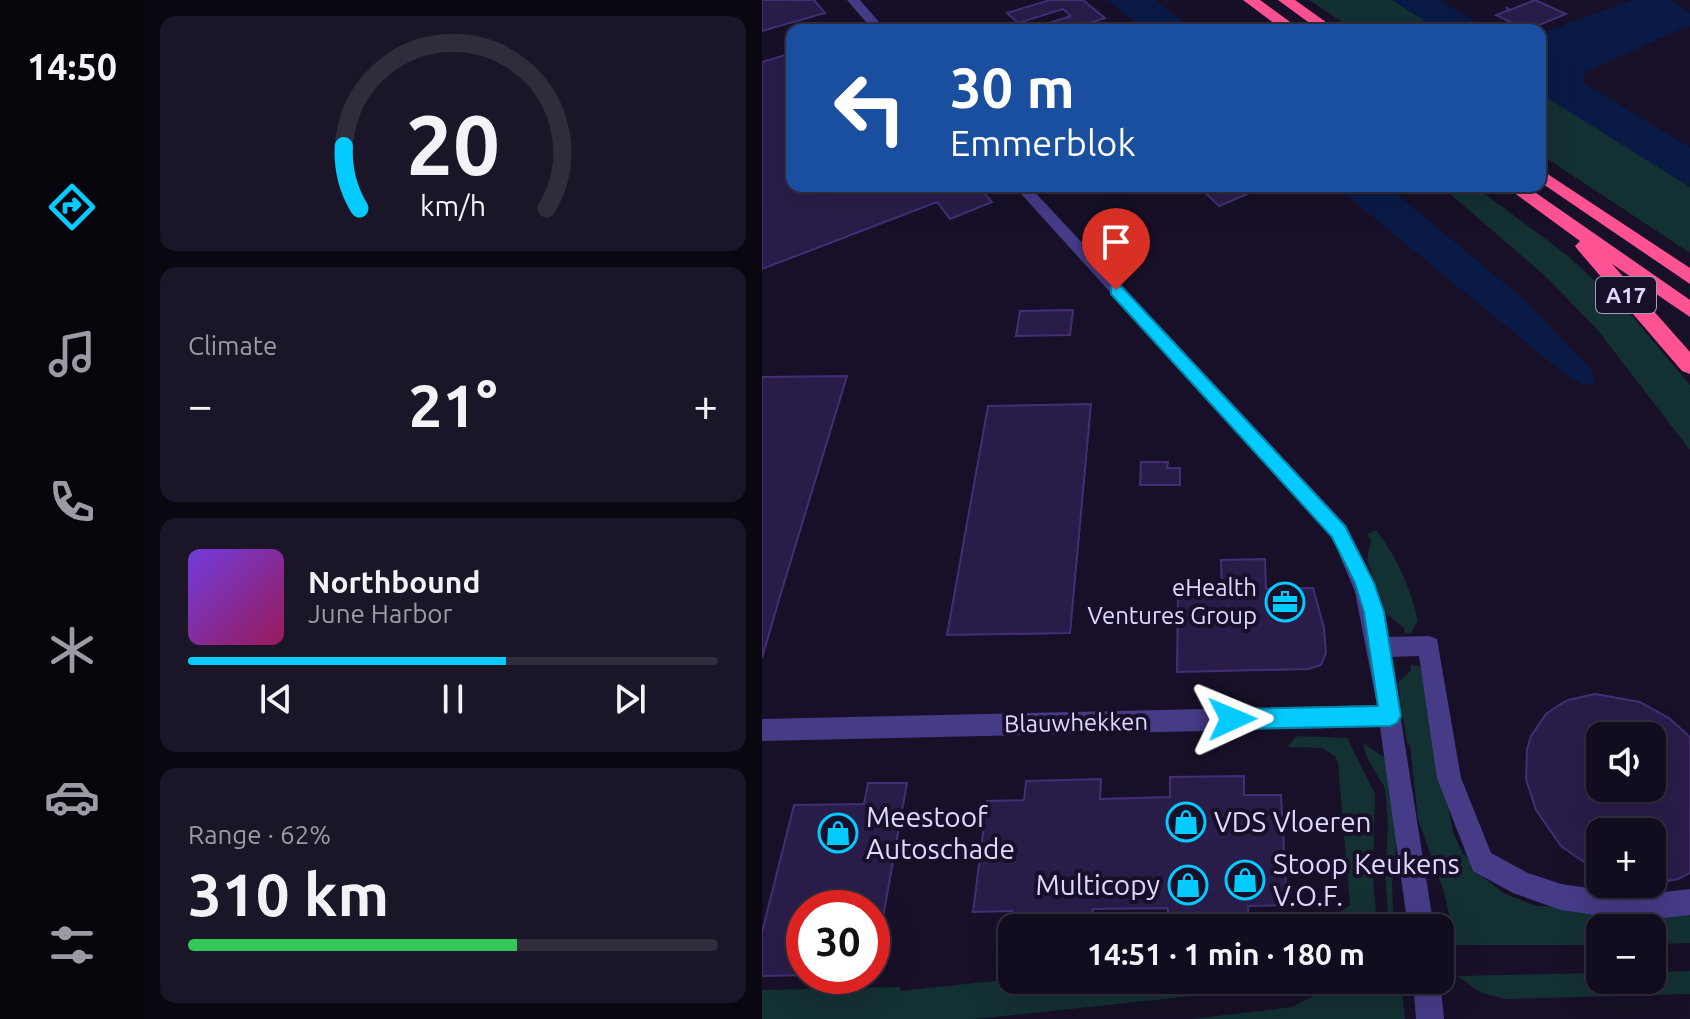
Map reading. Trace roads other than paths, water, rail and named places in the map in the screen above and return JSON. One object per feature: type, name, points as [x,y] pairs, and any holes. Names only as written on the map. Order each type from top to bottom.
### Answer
[{"type":"highway","points":[[1250,0],[1284,24]]},
{"type":"highway","points":[[1285,0],[1320,24]]},
{"type":"highway","name":"A17","points":[[1546,178],[1690,277]]},
{"type":"highway","name":"A17","points":[[1522,192],[1690,310]]},
{"type":"highway","name":"A17","points":[[1566,223],[1690,366]]},
{"type":"street","points":[[853,0],[875,24]]},
{"type":"street","points":[[1027,192],[1339,531],[1365,583],[1374,612],[1406,807],[1419,914]]},
{"type":"street","points":[[1378,647],[1429,646],[1449,778],[1482,862],[1522,884],[1561,897],[1638,908],[1690,902]]},
{"type":"street","name":"Blauwhekken","points":[[762,730],[1390,716]]},
{"type":"street","points":[[1428,994],[1430,1019]]},
{"type":"water","points":[[1108,0],[1155,0],[1186,24],[1137,24]]},
{"type":"water","points":[[1392,0],[1439,0],[1480,24],[1430,24]]},
{"type":"water","points":[[1631,0],[1670,0],[1690,13],[1690,25],[1585,72],[1582,82],[1690,148],[1690,187],[1546,97],[1546,32]]},
{"type":"water","points":[[1342,192],[1394,192],[1522,298],[1592,370],[1595,383],[1584,385],[1567,376]]},
{"type":"place","name":"eHealth Ventures Group","points":[[1285,602]]},
{"type":"place","name":"VDS Vloeren","points":[[1186,822]]},
{"type":"place","name":"Meestoof Autoschade","points":[[838,833]]},
{"type":"place","name":"Stoop Keukens V.O.F.","points":[[1245,880]]},
{"type":"place","name":"Multicopy","points":[[1188,885]]}]
